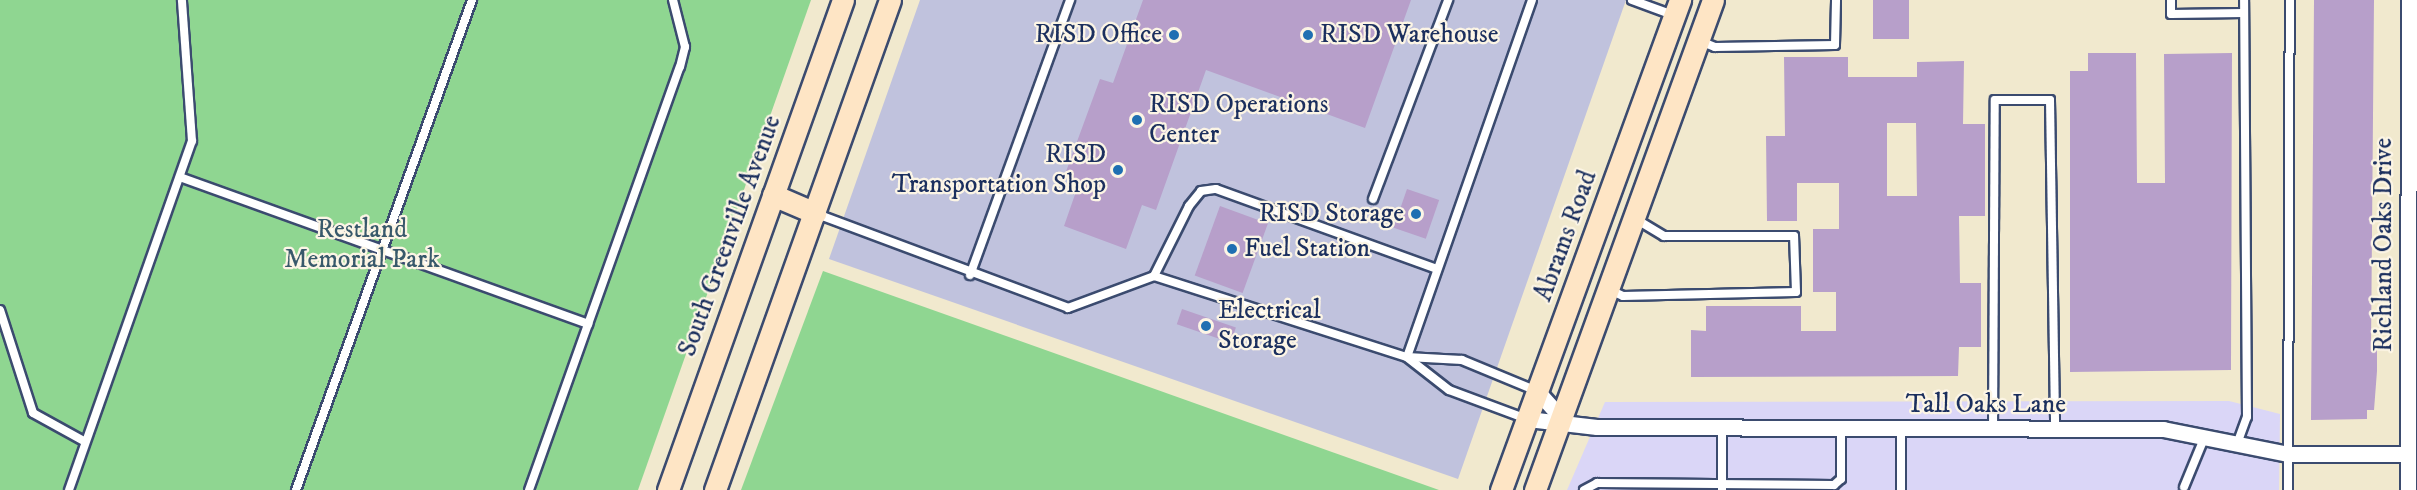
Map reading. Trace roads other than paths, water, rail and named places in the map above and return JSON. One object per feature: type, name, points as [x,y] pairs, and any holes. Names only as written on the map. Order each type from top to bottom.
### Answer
[{"type":"main road","name":"South Greenville Avenue","points":[[668,490],[843,0]]},
{"type":"main road","points":[[715,490],[890,0]]},
{"type":"main road","points":[[1535,490],[1563,420],[1713,0]]},
{"type":"main road","name":"Abrams Road","points":[[1501,490],[1677,8]]},
{"type":"main road","points":[[773,195],[815,213]]},
{"type":"street","name":"Richland Oaks Drive","points":[[2411,485],[2407,454],[2412,368],[2412,8]]},
{"type":"street","points":[[1538,392],[1563,420]]},
{"type":"street","name":"Tall Oaks Lane","points":[[1528,419],[1563,420],[1597,427],[1993,429],[2205,435],[2288,454],[2407,454]]},
{"type":"lane","points":[[69,490],[84,441],[180,177],[194,125],[182,0]]},
{"type":"lane","points":[[296,490],[472,0]]},
{"type":"lane","points":[[529,490],[680,67],[685,47],[673,0]]},
{"type":"lane","points":[[970,274],[1070,0]]},
{"type":"lane","points":[[1372,199],[1448,0]]},
{"type":"lane","points":[[1407,357],[1532,0]]},
{"type":"lane","points":[[1632,0],[1677,8]]},
{"type":"lane","points":[[1700,41],[1715,47],[1835,45],[1836,0]]},
{"type":"lane","points":[[2171,0],[2171,14],[2244,13]]},
{"type":"lane","points":[[2237,444],[2247,417],[2244,0]]},
{"type":"lane","points":[[2288,490],[2290,0]]},
{"type":"lane","points":[[1993,429],[1995,100],[2050,100],[2055,430]]},
{"type":"lane","points":[[180,177],[588,324]]},
{"type":"lane","points":[[1154,276],[1190,206],[1201,191],[1216,189],[1437,269]]},
{"type":"lane","points":[[815,213],[970,274],[1068,308],[1154,276],[1407,357],[1462,360],[1538,392]]},
{"type":"lane","points":[[1610,290],[1623,296],[1796,292],[1794,236],[1664,236],[1636,219]]},
{"type":"lane","points":[[0,310],[33,413],[84,441]]},
{"type":"lane","points":[[1407,357],[1449,390],[1528,419]]},
{"type":"lane","points":[[1722,428],[1722,487]]},
{"type":"lane","points":[[1584,490],[1597,483],[1722,487],[1834,485],[1841,479],[1841,429]]},
{"type":"lane","points":[[1900,490],[1901,429]]},
{"type":"lane","points":[[2184,487],[2205,435]]},
{"type":"place","name":"RISD Office","points":[[1174,35]]},
{"type":"place","name":"RISD Warehouse","points":[[1308,35]]},
{"type":"place","name":"RISD Operations Center","points":[[1137,120]]},
{"type":"place","name":"RISD Transportation Shop","points":[[1118,170]]},
{"type":"place","name":"RISD Storage","points":[[1416,214]]},
{"type":"place","name":"Fuel Station","points":[[1232,249]]},
{"type":"place","name":"Electrical Storage","points":[[1206,326]]},
{"type":"park label","name":"Restland Memorial Park","points":[[362,245]]}]
